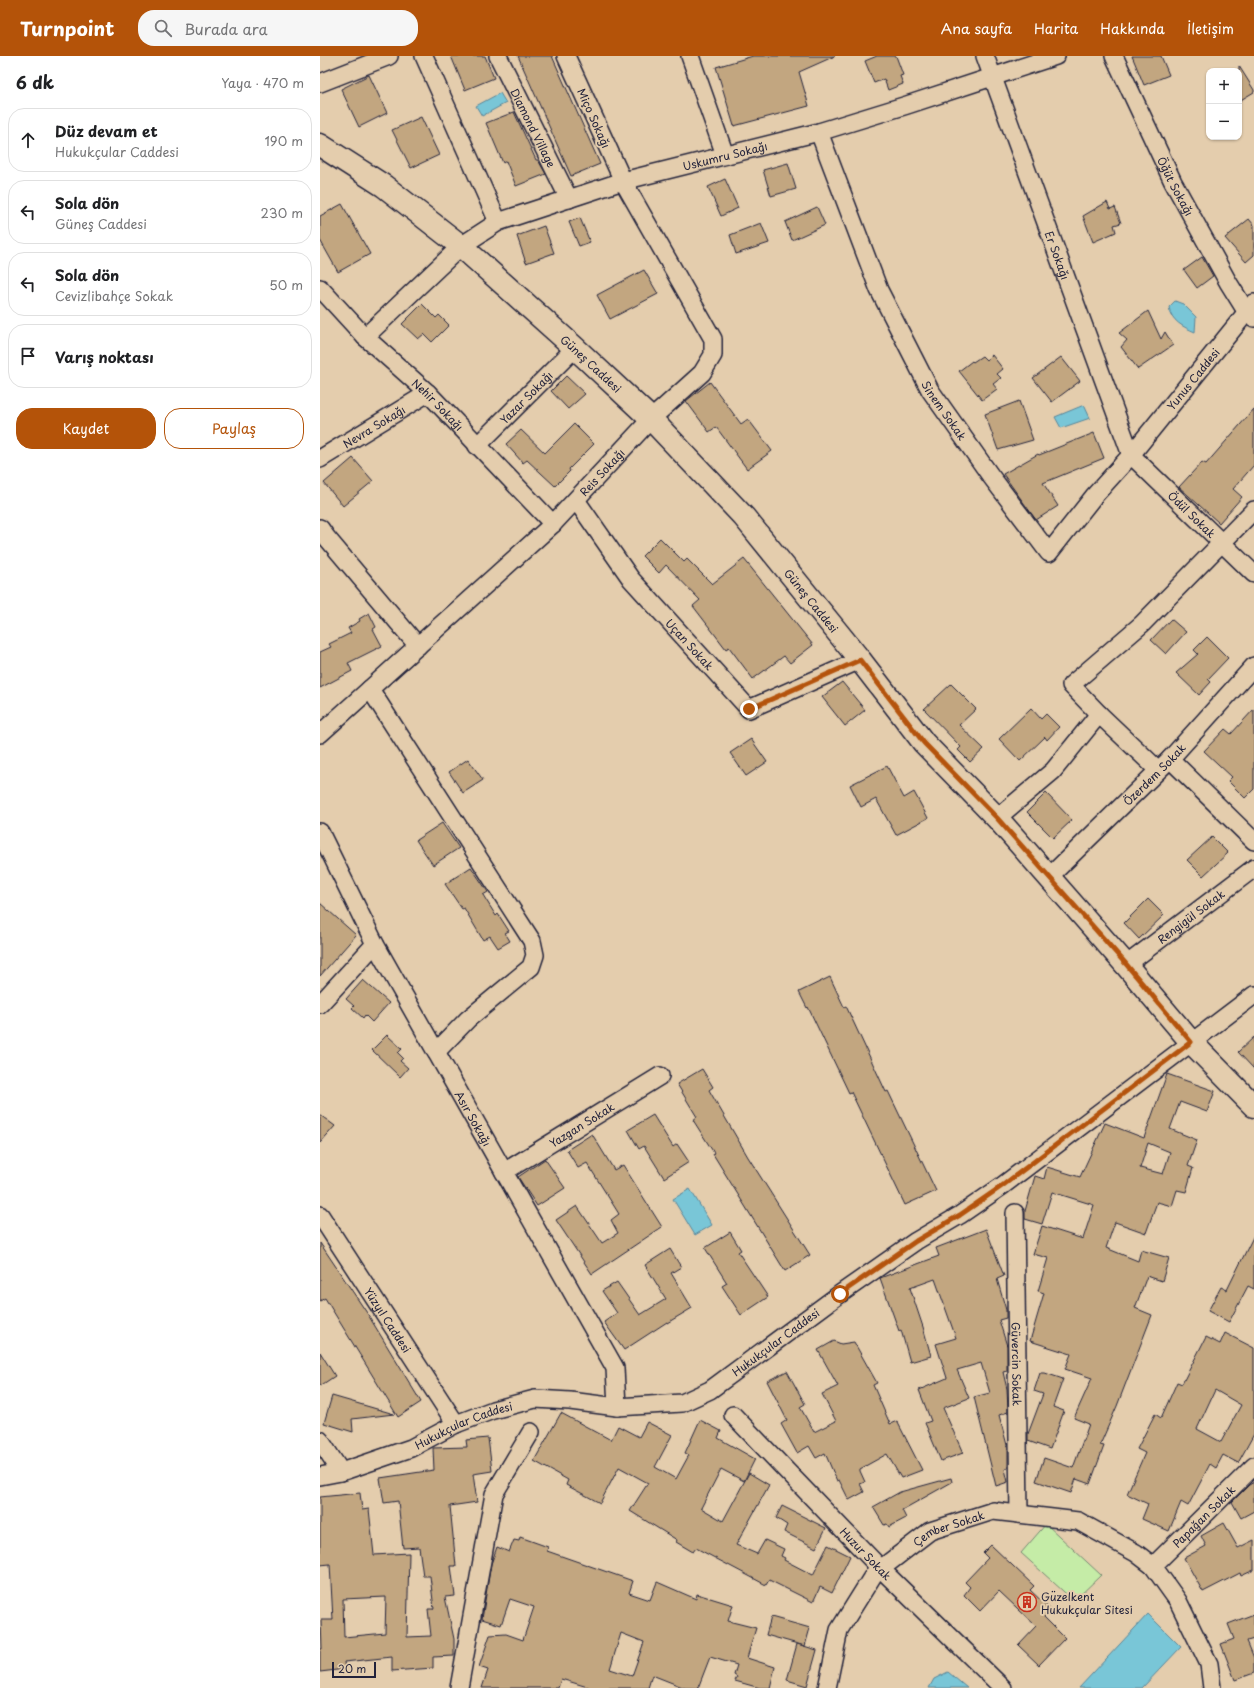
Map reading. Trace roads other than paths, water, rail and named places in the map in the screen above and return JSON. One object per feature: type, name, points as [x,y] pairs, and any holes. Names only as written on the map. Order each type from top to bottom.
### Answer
[{"type":"main road","name":"Güneş Caddesi","points":[[320,145],[384,186],[461,246],[575,348],[651,419],[744,517],[860,660],[924,743],[997,818],[1126,964],[1191,1042],[1254,1106]]},
{"type":"street","points":[[320,83],[389,56]]},
{"type":"street","points":[[424,56],[498,222]]},
{"type":"street","name":"Diamond Village","points":[[498,56],[569,199]]},
{"type":"street","name":"Miço Sokağı","points":[[566,56],[623,181],[713,339],[712,355],[706,368],[651,419]]},
{"type":"street","name":"Er Sokağı","points":[[985,56],[994,77],[1131,455]]},
{"type":"street","name":"Uskumru Sokağı","points":[[365,337],[461,246],[498,222],[623,181],[819,132],[907,106],[1056,56]]},
{"type":"street","name":"Öğüt Sokağı","points":[[1114,56],[1173,182],[1228,282],[1251,311]]},
{"type":"street","points":[[696,58],[725,155]]},
{"type":"street","name":"Sinem Sokak","points":[[819,132],[879,290],[930,390],[990,475],[1049,554],[1094,496],[1131,455]]},
{"type":"street","name":"Nehir Sokağı","points":[[320,288],[365,337],[428,393],[553,524]]},
{"type":"street","name":"Yunus Caddesi","points":[[1131,455],[1251,311]]},
{"type":"street","name":"Yazar Sokağı","points":[[477,446],[575,348]]},
{"type":"street","name":"Nevra Sokağı","points":[[320,459],[428,393]]},
{"type":"street","name":"Reis Sokağı","points":[[320,734],[553,524],[651,419]]},
{"type":"street","name":"Ödül Sokak","points":[[1131,455],[1220,543],[1254,574]]},
{"type":"street","name":"Uçan Sokak","points":[[576,500],[631,579],[749,709],[860,660]]},
{"type":"street","points":[[1254,510],[1142,624],[1072,685],[1099,714],[1164,764],[1254,841]]},
{"type":"street","points":[[323,533],[418,646]]},
{"type":"street","name":"Özerdem Sokak","points":[[1049,877],[1164,764],[1254,666]]},
{"type":"street","points":[[370,689],[532,941],[535,950],[534,961],[531,967],[468,1019],[436,1052]]},
{"type":"street","points":[[997,818],[1053,771],[1099,714]]},
{"type":"street","name":"Asır Sokağı","points":[[320,832],[375,944],[615,1368],[617,1407]]},
{"type":"street","name":"Rengigül Sokak","points":[[1126,964],[1254,868]]},
{"type":"street","points":[[320,1004],[375,944]]},
{"type":"street","name":"Hukukçular Caddesi","points":[[320,1476],[341,1472],[411,1448],[456,1424],[493,1410],[535,1399],[570,1401],[617,1407],[682,1403],[710,1390],[840,1294],[916,1241],[960,1215],[1002,1186],[1254,995]]},
{"type":"street","name":"Yazgan Sokak","points":[[504,1172],[660,1076]]},
{"type":"street","name":"Güvercin Sokak","points":[[1015,1213],[1019,1514]]},
{"type":"street","name":"Yüzyıl Caddesi","points":[[320,1215],[456,1424]]},
{"type":"street","name":"Huzur Sokak","points":[[733,1415],[880,1568],[1003,1688]]},
{"type":"street","points":[[459,1688],[494,1494],[530,1432]]},
{"type":"street","points":[[320,1440],[341,1472]]},
{"type":"street","name":"Papağan Sokak","points":[[1153,1566],[1254,1466]]},
{"type":"street","name":"Çember Sokak","points":[[827,1688],[839,1630],[874,1574],[930,1531],[993,1512],[1078,1521],[1136,1553],[1153,1566],[1178,1601],[1209,1664],[1212,1688]]},
{"type":"water","points":[[500,93],[506,103],[482,116],[476,106]]},
{"type":"water","points":[[1175,301],[1183,304],[1196,317],[1195,332],[1182,326],[1172,316],[1169,307]]},
{"type":"water","points":[[1084,405],[1090,418],[1061,428],[1055,417]]},
{"type":"water","points":[[690,1189],[712,1225],[695,1235],[673,1199]]},
{"type":"water","points":[[1148,1614],[1181,1647],[1142,1688],[1079,1688]]},
{"type":"water","points":[[948,1672],[967,1688],[929,1688],[934,1679]]},
{"type":"place","name":"Güzelkent Hukukçular Sitesi","points":[[1027,1602]]}]
